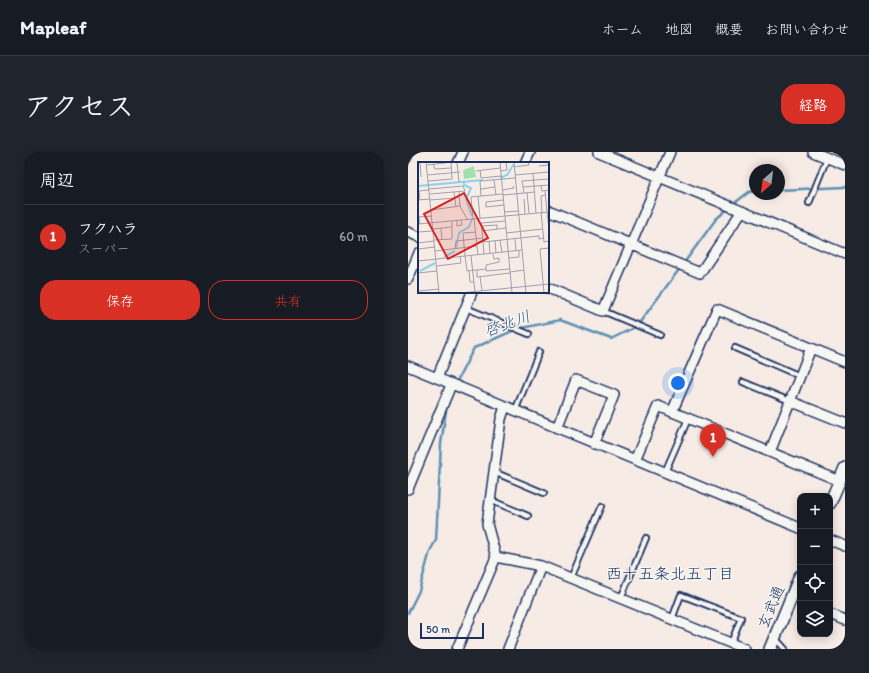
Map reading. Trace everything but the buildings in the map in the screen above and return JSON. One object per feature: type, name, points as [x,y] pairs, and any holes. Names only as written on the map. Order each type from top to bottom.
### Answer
[{"type":"street","points":[[458,162],[463,152]]},
{"type":"street","points":[[525,162],[530,152]]},
{"type":"street","points":[[599,152],[845,254]]},
{"type":"street","points":[[549,288],[603,311],[670,152]]},
{"type":"street","points":[[813,152],[845,165]]},
{"type":"street","points":[[549,210],[700,273],[742,211]]},
{"type":"street","points":[[408,232],[418,237]]},
{"type":"street","points":[[408,279],[418,255]]},
{"type":"street","points":[[437,378],[472,293]]},
{"type":"street","points":[[672,412],[717,309],[845,362]]},
{"type":"street","points":[[770,452],[811,348]]},
{"type":"street","points":[[408,366],[797,527]]},
{"type":"street","points":[[556,428],[576,380],[582,382],[614,396],[594,444]]},
{"type":"street","points":[[408,489],[451,385]]},
{"type":"street","points":[[790,401],[845,423]]},
{"type":"street","points":[[635,460],[658,406],[840,481]]},
{"type":"street","points":[[457,649],[496,557],[487,524],[501,418],[505,407]]},
{"type":"street","points":[[833,496],[845,468]]},
{"type":"street","points":[[833,541],[845,546]]},
{"type":"street","points":[[496,557],[541,566],[745,649]]},
{"type":"street","points":[[508,649],[541,566]]},
{"type":"street","name":"玄武通","points":[[770,649],[774,638],[796,598]]},
{"type":"street","points":[[833,615],[845,620]]},
{"type":"lane","points":[[408,159],[411,152]]},
{"type":"lane","points":[[809,203],[827,158]]},
{"type":"lane","points":[[466,308],[529,334]]},
{"type":"lane","points":[[603,311],[660,335]]},
{"type":"lane","points":[[735,348],[800,376]]},
{"type":"lane","points":[[515,411],[539,352]]},
{"type":"lane","points":[[743,382],[790,401]]},
{"type":"lane","points":[[665,472],[688,419]]},
{"type":"lane","points":[[494,472],[544,494]]},
{"type":"lane","points":[[490,500],[528,516]]},
{"type":"lane","points":[[571,578],[602,506]]},
{"type":"lane","points":[[621,598],[646,538]]},
{"type":"lane","points":[[672,619],[681,595],[741,618],[731,643]]},
{"type":"lane","points":[[774,638],[785,649]]},
{"type":"waterway","name":"啓北川","points":[[785,190],[845,187]]},
{"type":"waterway","name":"啓北川","points":[[732,205],[749,192]]},
{"type":"waterway","name":"啓北川","points":[[684,263],[716,219],[729,208]]},
{"type":"waterway","name":"啓北川","points":[[456,383],[474,348],[517,329],[560,320],[611,339],[637,326],[681,267]]},
{"type":"waterway","name":"啓北川","points":[[408,613],[419,591],[430,551],[436,540],[441,444],[447,404]]},
{"type":"place","name":"フクハラ","points":[[713,457]]},
{"type":"district","name":"西十五条北五丁目","points":[[670,573]]}]
